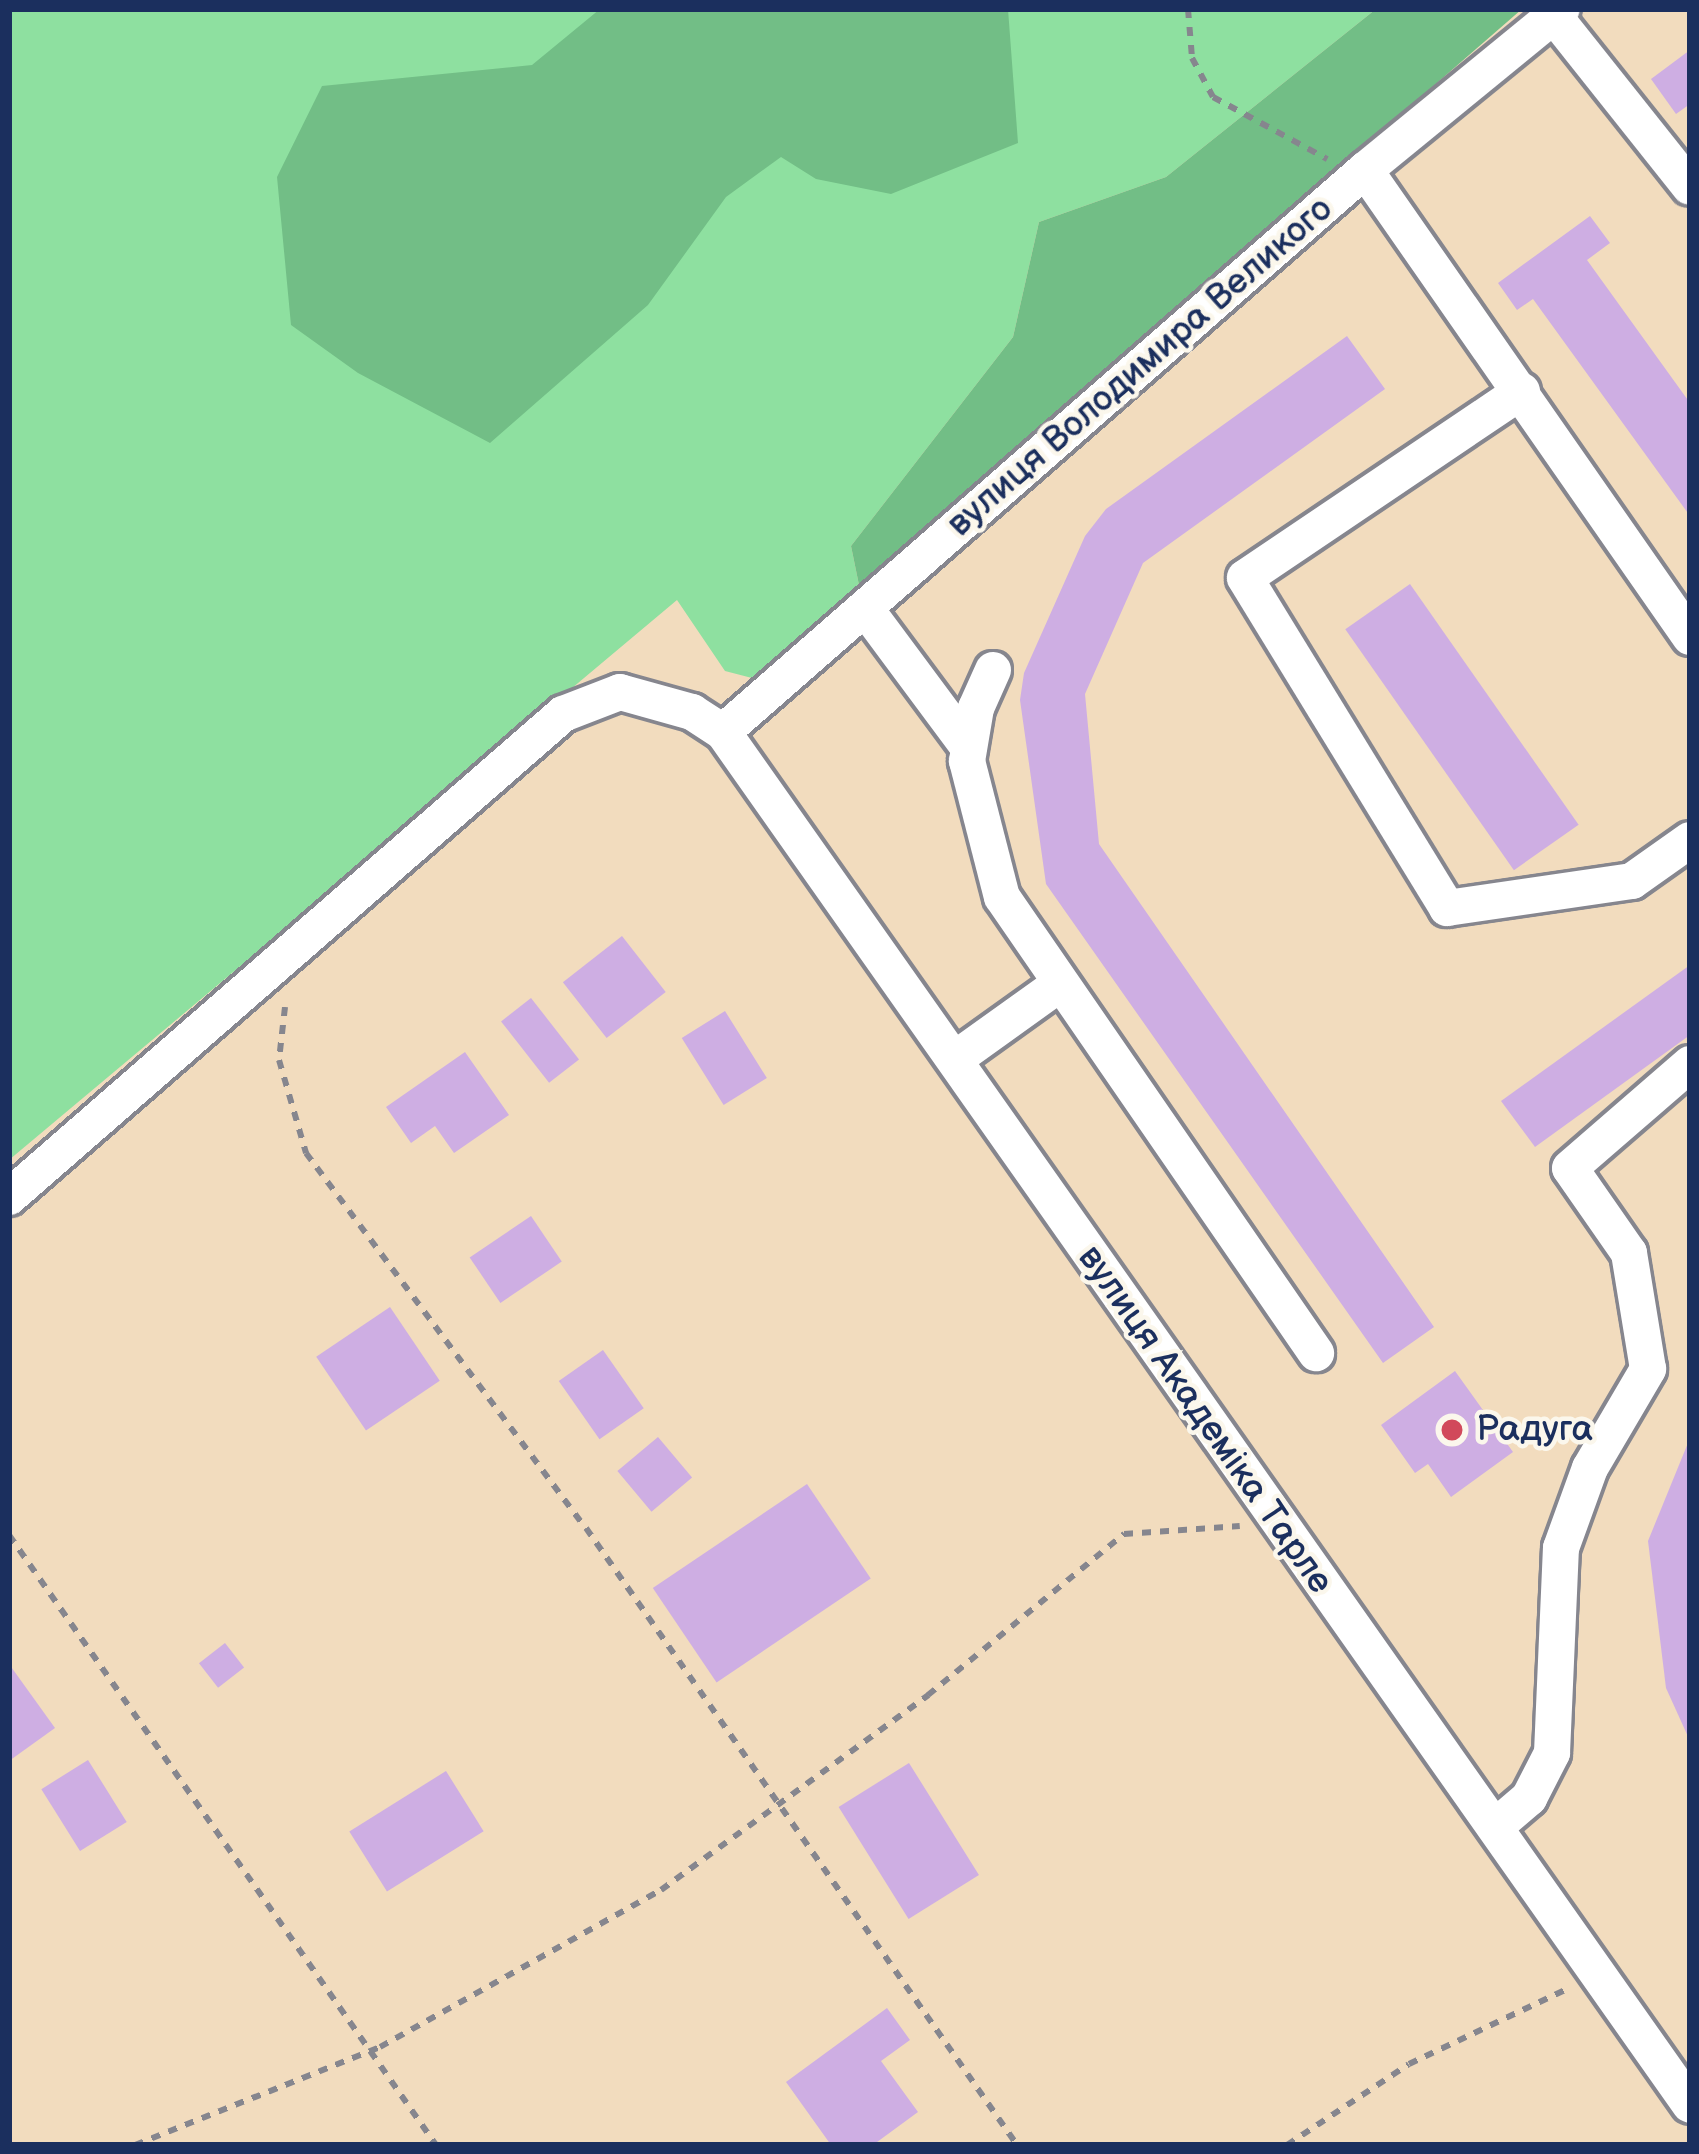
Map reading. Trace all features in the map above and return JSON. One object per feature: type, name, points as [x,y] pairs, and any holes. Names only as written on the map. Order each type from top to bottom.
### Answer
[{"type":"street","name":"вулиця Володимира Великого","points":[[723,733],[1357,177],[1558,12]]},
{"type":"street","points":[[1558,12],[1690,187]]},
{"type":"street","points":[[1357,177],[1522,392],[1690,637]]},
{"type":"street","points":[[1522,392],[1245,578],[1447,908],[1632,881],[1690,840]]},
{"type":"street","points":[[865,608],[969,748],[1002,897],[1057,986],[1316,1353]]},
{"type":"street","points":[[969,748],[993,670]]},
{"type":"street","points":[[9,1197],[583,703],[643,694],[723,733]]},
{"type":"street","name":"вулиця Академіка Тарле","points":[[723,733],[955,1059],[1274,1524],[1690,2105]]},
{"type":"street","points":[[955,1059],[1057,986]]},
{"type":"street","points":[[1495,1827],[1529,1798],[1552,1753],[1562,1548],[1590,1468],[1648,1369],[1629,1252],[1570,1168],[1690,1064]]},
{"type":"path","points":[[1187,9],[1192,58],[1213,98],[1320,149],[1357,177]]},
{"type":"path","points":[[291,955],[279,1060],[306,1153],[586,1528],[1017,2145]]},
{"type":"path","points":[[135,2145],[367,2052],[661,1890],[780,1805],[1124,1534],[1274,1524]]},
{"type":"path","points":[[9,1535],[436,2145]]},
{"type":"path","points":[[1288,2145],[1409,2064],[1597,1973]]},
{"type":"green space","points":[[9,9],[1376,9],[1166,177],[1039,222],[1013,337],[851,546],[859,585],[752,678],[725,671],[677,600],[9,1160]]},
{"type":"green space","points":[[600,9],[1008,9],[1018,143],[891,194],[816,179],[781,157],[726,197],[648,305],[490,443],[358,373],[291,325],[277,177],[322,86],[532,65]]},
{"type":"green space","points":[[1376,9],[1522,9],[859,585],[851,546],[1013,337],[1039,222],[1166,177]]},
{"type":"building","points":[[1690,50],[1690,104],[1676,114],[1651,79]]},
{"type":"building","points":[[1590,216],[1610,243],[1587,260],[1690,403],[1690,516],[1533,299],[1517,310],[1498,283]]},
{"type":"building","points":[[1347,336],[1385,389],[1143,563],[1085,694],[1099,844],[1434,1327],[1383,1363],[1046,884],[1020,700],[1024,673],[1085,536],[1106,509]]},
{"type":"building","points":[[1410,584],[1579,825],[1514,870],[1345,629]]},
{"type":"building","points":[[622,936],[666,992],[607,1038],[563,982]]},
{"type":"building","points":[[1690,965],[1690,1035],[1535,1147],[1501,1101]]},
{"type":"building","points":[[531,998],[579,1059],[549,1083],[501,1021]]},
{"type":"building","points":[[725,1011],[767,1078],[724,1105],[682,1038]]},
{"type":"building","points":[[465,1052],[509,1115],[454,1153],[435,1126],[411,1143],[386,1107]]},
{"type":"building","points":[[531,1216],[562,1262],[500,1303],[470,1257]]},
{"type":"building","points":[[390,1307],[440,1381],[366,1431],[316,1357]]},
{"type":"building","points":[[603,1350],[644,1408],[599,1439],[559,1381]]},
{"type":"building","points":[[1455,1371],[1513,1452],[1451,1497],[1428,1464],[1415,1473],[1381,1425]]},
{"type":"building","points":[[658,1437],[692,1478],[651,1512],[617,1471]]},
{"type":"building","points":[[1690,1438],[1690,1741],[1666,1688],[1648,1541]]},
{"type":"building","points":[[807,1484],[871,1579],[717,1683],[653,1588]]},
{"type":"building","points":[[225,1643],[244,1667],[218,1688],[199,1663]]},
{"type":"building","points":[[9,1664],[55,1728],[9,1761]]},
{"type":"building","points":[[88,1760],[127,1822],[80,1851],[41,1789]]},
{"type":"building","points":[[909,1763],[979,1875],[909,1919],[839,1807]]},
{"type":"building","points":[[446,1771],[484,1831],[387,1892],[349,1831]]},
{"type":"building","points":[[887,2008],[910,2040],[881,2061],[918,2112],[873,2145],[831,2145],[786,2082]]},
{"type":"place","name":"Радуга","points":[[1452,1430]]}]
